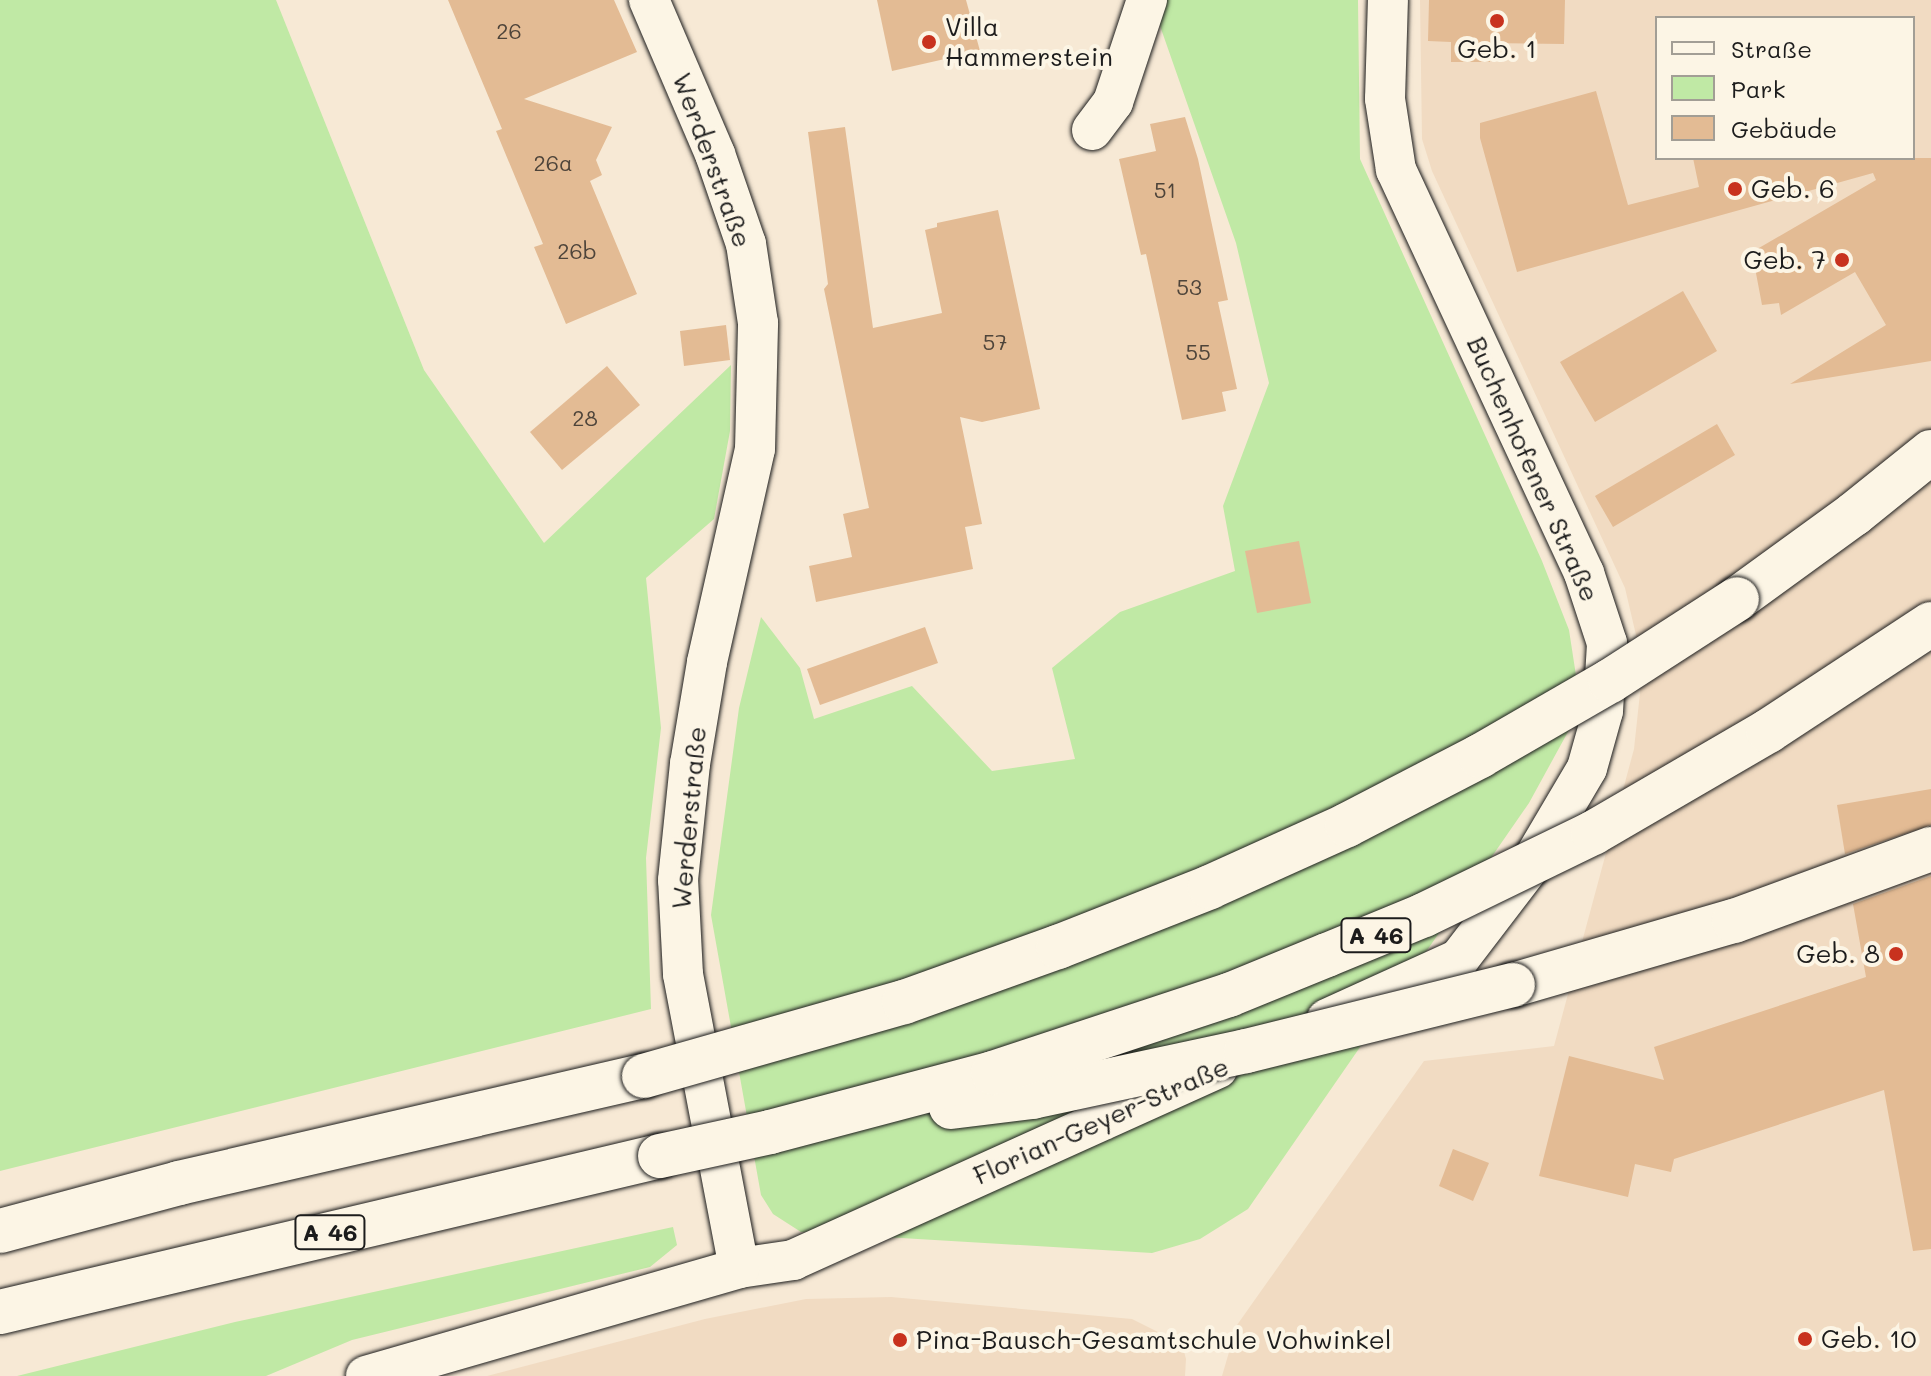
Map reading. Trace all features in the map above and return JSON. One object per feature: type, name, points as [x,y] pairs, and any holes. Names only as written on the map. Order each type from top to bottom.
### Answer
[{"type":"highway","points":[[0,1231],[179,1183],[644,1076],[904,1002],[1044,952],[1210,887],[1347,825],[1493,748],[1686,632],[1843,523],[1931,452]]},
{"type":"highway","name":"A 46","points":[[0,1312],[770,1132],[993,1073],[1229,995],[1424,915],[1593,833],[1683,782],[1890,654],[1931,624]]},
{"type":"highway","points":[[770,1132],[1032,1097],[1261,1048],[1513,985],[1719,925],[1881,870],[1931,849]]},
{"type":"street","name":"Werderstraße","points":[[649,0],[715,154],[741,229],[758,323],[755,449],[707,662],[690,764],[678,880],[683,974],[739,1268]]},
{"type":"street","points":[[1092,130],[1113,102],[1147,0]]},
{"type":"street","name":"Buchenhofener Straße","points":[[1388,0],[1385,99],[1396,170],[1584,573],[1607,643],[1603,711],[1587,768],[1527,870],[1459,959]]},
{"type":"street","name":"Florian-Geyer-Straße","points":[[739,1268],[793,1260],[1459,959]]},
{"type":"street","points":[[366,1376],[739,1268]]},
{"type":"shaded area","points":[[1420,0],[1931,0],[1931,1376],[1222,1376],[1237,1325],[1424,1061],[1554,1046],[1634,749],[1643,665],[1625,588],[1432,171],[1422,139]]},
{"type":"shaded area","name":"Pina-Bausch-Gesamtschule Vohwinkel","points":[[891,1297],[1132,1319],[1182,1344],[1186,1359],[1185,1376],[487,1376],[705,1319],[806,1299]]},
{"type":"green space","points":[[0,0],[276,0],[424,370],[544,543],[731,365],[730,431],[714,519],[646,578],[661,728],[646,858],[651,1009],[0,1171]]},
{"type":"green space","points":[[1166,0],[1358,0],[1360,159],[1542,561],[1569,630],[1581,708],[1529,803],[1248,1209],[1200,1239],[1152,1253],[801,1232],[773,1214],[761,1195],[711,915],[739,708],[761,617],[800,668],[814,719],[912,686],[992,771],[1075,759],[1052,668],[1120,612],[1235,571],[1223,506],[1269,383],[1236,243],[1159,23]]},
{"type":"green space","points":[[673,1227],[677,1245],[650,1267],[352,1340],[266,1376],[17,1376],[235,1322]]},
{"type":"building","points":[[448,0],[614,0],[637,52],[524,99],[612,127],[596,160],[602,175],[590,181],[637,294],[566,324],[534,247],[543,244],[496,131],[502,129]]},
{"type":"building","name":"Villa Hammerstein","points":[[877,0],[966,0],[980,51],[892,71]]},
{"type":"building","name":"Geb. 1","points":[[1429,0],[1565,0],[1564,44],[1490,43],[1490,62],[1451,62],[1451,42],[1428,41]]},
{"type":"building","points":[[1596,91],[1628,205],[1699,187],[1693,160],[1931,158],[1931,361],[1790,384],[1886,325],[1855,272],[1781,315],[1779,303],[1762,305],[1752,252],[1876,180],[1873,173],[1517,272],[1480,138],[1480,123]]},
{"type":"building","points":[[1185,117],[1198,159],[1228,300],[1218,302],[1237,389],[1222,392],[1226,411],[1182,420],[1146,254],[1141,255],[1119,159],[1156,151],[1150,124]]},
{"type":"building","points":[[845,127],[873,328],[942,313],[925,230],[937,227],[937,223],[998,210],[1040,409],[982,422],[960,417],[982,524],[965,527],[973,569],[816,602],[809,566],[852,557],[843,514],[869,508],[824,289],[828,284],[808,132]]},
{"type":"building","points":[[1683,291],[1717,351],[1595,422],[1560,362]]},
{"type":"building","points":[[726,325],[730,360],[684,366],[680,331]]},
{"type":"building","points":[[607,366],[640,405],[562,470],[530,432]]},
{"type":"building","points":[[1717,424],[1735,455],[1613,527],[1595,496]]},
{"type":"building","points":[[1299,541],[1311,603],[1257,613],[1245,551]]},
{"type":"building","points":[[925,627],[938,663],[820,705],[807,669]]},
{"type":"building","points":[[1931,789],[1931,825],[1845,854],[1837,805]]},
{"type":"building","points":[[1931,876],[1931,1249],[1913,1251],[1884,1090],[1674,1159],[1671,1172],[1635,1164],[1628,1197],[1539,1176],[1569,1056],[1664,1080],[1654,1047],[1866,977],[1853,904]]},
{"type":"building","points":[[1453,1149],[1489,1163],[1473,1201],[1439,1186]]},
{"type":"place","name":"Geb. 1","points":[[1497,21]]},
{"type":"place","name":"Villa Hammerstein","points":[[929,42]]},
{"type":"place","name":"Geb. 6","points":[[1735,189]]},
{"type":"place","name":"Geb. 7","points":[[1842,260]]},
{"type":"place","name":"Geb. 8","points":[[1896,954]]},
{"type":"place","name":"Geb. 10","points":[[1805,1339]]},
{"type":"place","name":"Pina-Bausch-Gesamtschule Vohwinkel","points":[[900,1340]]}]
